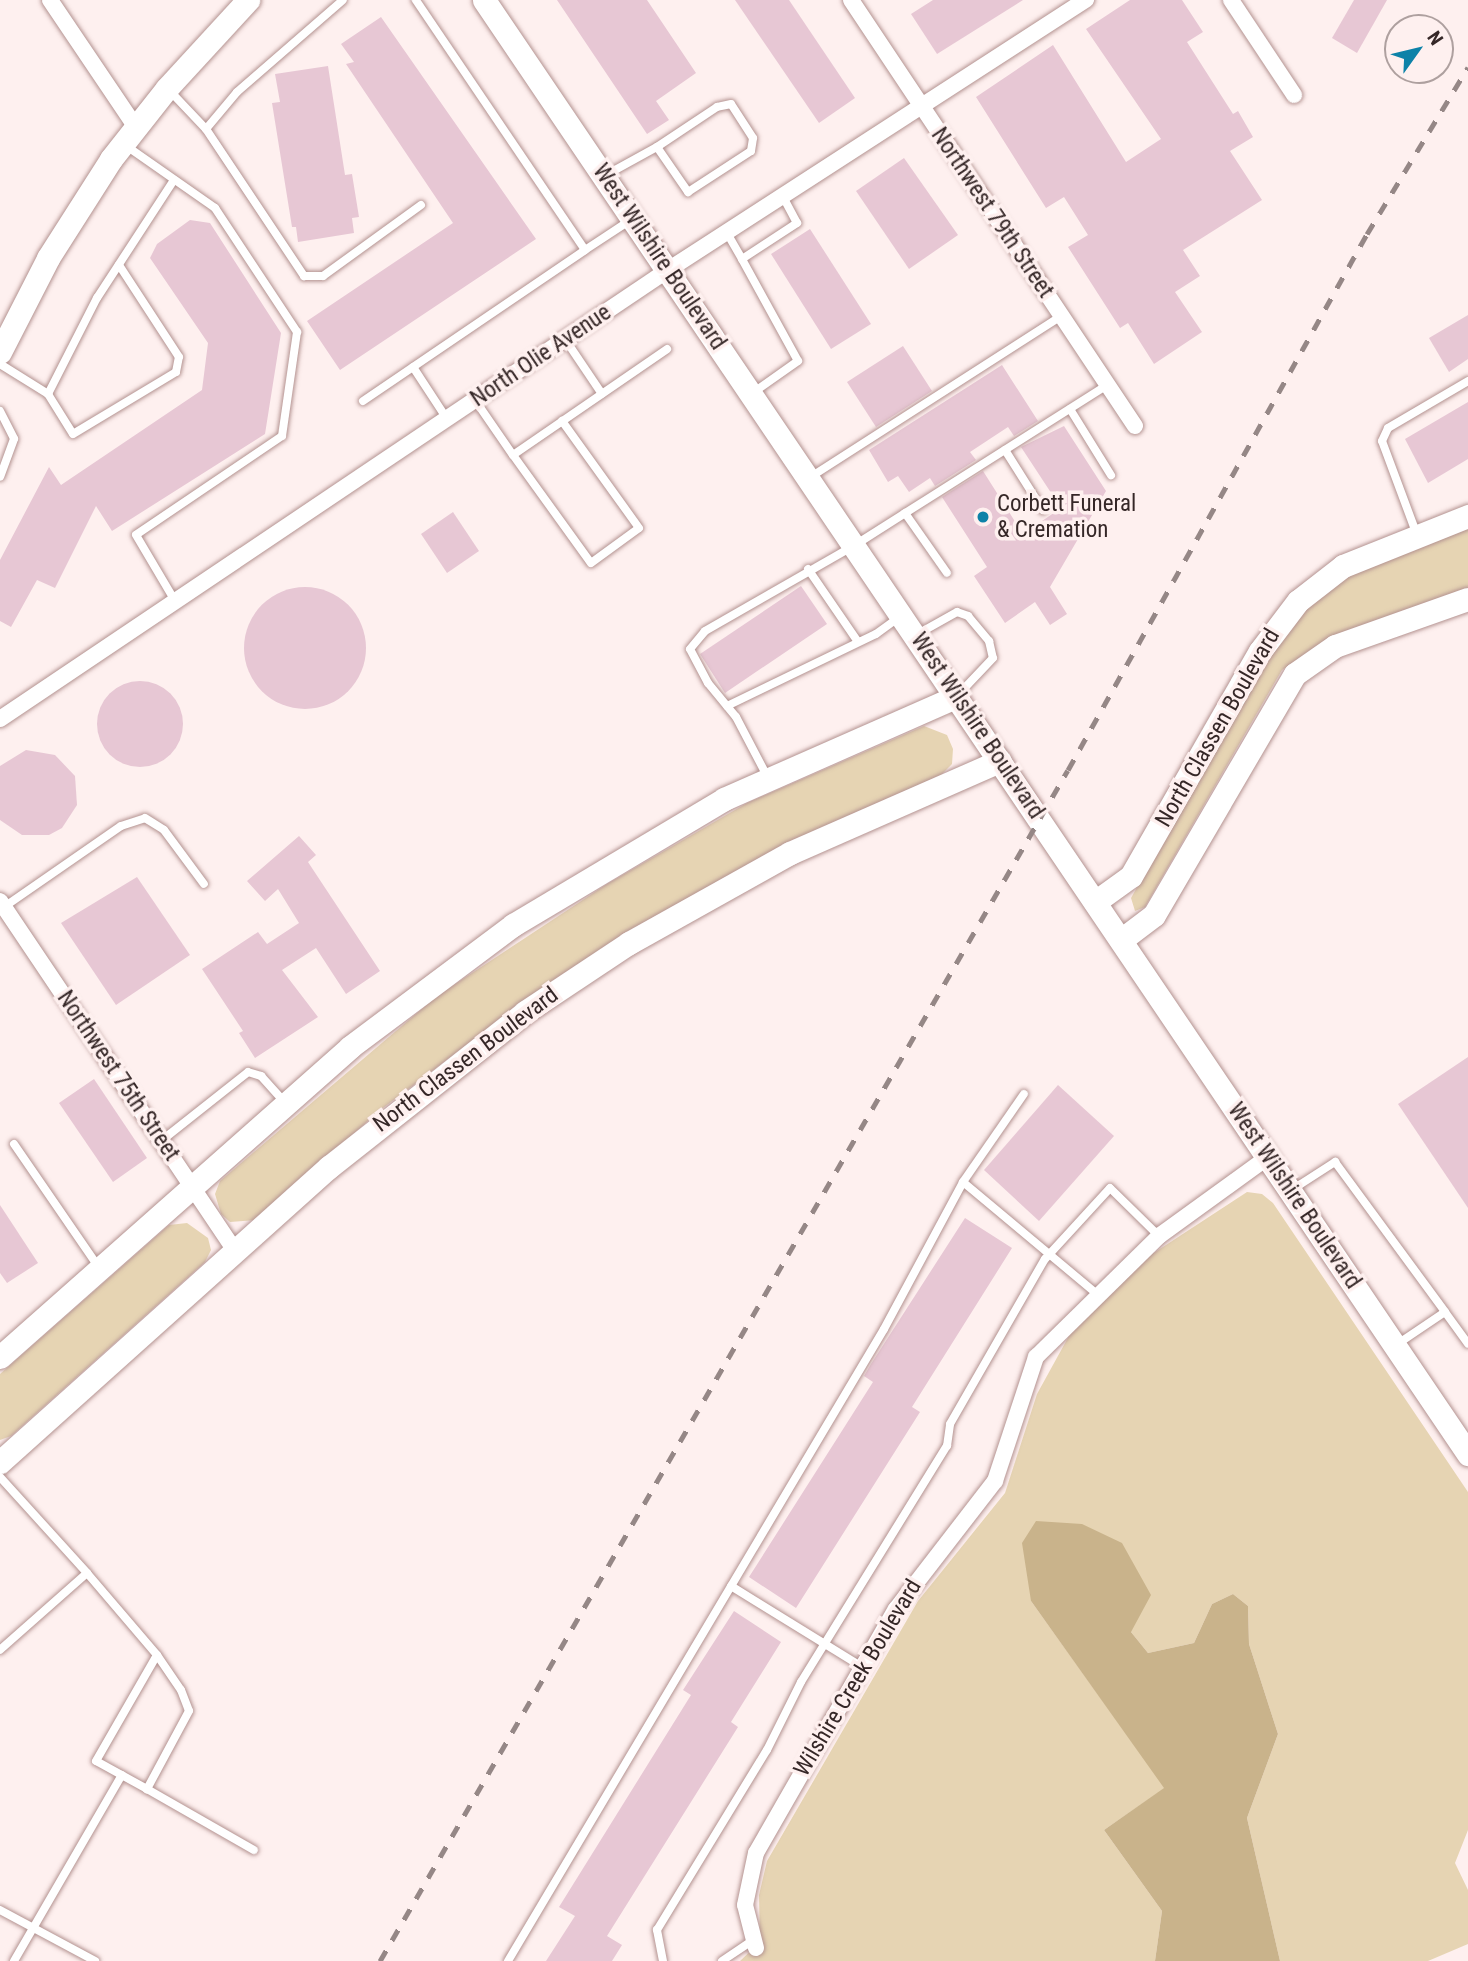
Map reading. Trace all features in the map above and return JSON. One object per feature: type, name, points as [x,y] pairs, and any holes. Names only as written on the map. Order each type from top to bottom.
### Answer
[{"type":"street","points":[[50,0],[128,135]]},
{"type":"street","points":[[0,352],[75,213],[128,135],[248,0]]},
{"type":"street","name":"West Wilshire Boulevard","points":[[484,0],[957,695],[1468,1454]]},
{"type":"street","name":"Northwest 79th Street","points":[[851,0],[1135,426]]},
{"type":"street","name":"North Olie Avenue","points":[[0,719],[668,270],[1086,0]]},
{"type":"street","points":[[1231,0],[1294,95]]},
{"type":"street","name":"North Classen Boulevard","points":[[1095,902],[1130,876],[1259,652],[1298,601],[1343,566],[1468,516]]},
{"type":"street","name":"North Classen Boulevard","points":[[1121,940],[1154,915],[1294,674],[1335,646],[1468,599]]},
{"type":"street","points":[[0,1357],[360,1039],[513,925],[670,829],[768,778],[957,695]]},
{"type":"street","name":"North Classen Boulevard","points":[[0,1462],[444,1072],[618,950],[790,853],[1000,761]]},
{"type":"street","name":"Northwest 75th Street","points":[[2,904],[236,1252]]},
{"type":"street","name":"Wilshire Creek Boulevard","points":[[755,1944],[745,1905],[756,1853],[862,1667],[912,1587],[995,1481],[1036,1357],[1097,1294],[1159,1236],[1268,1157]]},
{"type":"lane","points":[[206,129],[237,92],[343,0]]},
{"type":"lane","points":[[416,0],[585,250]]},
{"type":"lane","points":[[167,88],[206,129],[304,276],[323,276],[421,205]]},
{"type":"lane","points":[[604,176],[657,147],[717,107],[731,104],[752,138],[751,151],[688,192],[657,147]]},
{"type":"lane","points":[[128,135],[174,180],[215,208],[297,332],[282,436],[136,535],[175,601]]},
{"type":"lane","points":[[48,394],[119,265],[174,180]]},
{"type":"lane","points":[[742,259],[797,223],[783,197]]},
{"type":"lane","points":[[363,401],[633,219]]},
{"type":"lane","points":[[727,233],[798,361],[752,394]]},
{"type":"lane","points":[[0,364],[48,394],[73,434],[176,372],[179,357],[119,265]]},
{"type":"lane","points":[[809,478],[1061,316]]},
{"type":"lane","points":[[565,339],[602,394]]},
{"type":"lane","points":[[513,455],[667,349]]},
{"type":"lane","points":[[412,367],[447,419]]},
{"type":"lane","points":[[1417,535],[1382,440],[1388,428],[1468,381]]},
{"type":"lane","points":[[768,778],[727,706],[690,649],[705,631],[807,569],[855,545],[1107,385]]},
{"type":"lane","points":[[475,400],[591,563],[639,528],[562,421]]},
{"type":"lane","points":[[1070,409],[1111,475]]},
{"type":"lane","points":[[0,411],[14,439],[0,477]]},
{"type":"lane","points":[[1005,450],[1043,510]]},
{"type":"lane","points":[[905,513],[947,573]]},
{"type":"lane","points":[[807,569],[858,642]]},
{"type":"lane","points":[[916,635],[957,611],[968,616],[989,641],[993,658],[957,695]]},
{"type":"lane","points":[[727,706],[858,642],[902,615]]},
{"type":"lane","points":[[2,904],[121,826],[145,818],[164,830],[204,884]]},
{"type":"lane","points":[[161,1141],[248,1072],[261,1076],[285,1103]]},
{"type":"lane","points":[[508,1961],[731,1587],[784,1490],[884,1329],[963,1182],[1024,1094]]},
{"type":"lane","points":[[14,1144],[100,1268]]},
{"type":"lane","points":[[1290,1191],[1335,1162],[1468,1344]]},
{"type":"lane","points":[[963,1182],[1097,1294]]},
{"type":"lane","points":[[663,1961],[657,1930],[825,1644],[947,1446],[950,1424],[1049,1254],[1110,1188],[1159,1236]]},
{"type":"lane","points":[[1395,1346],[1445,1312]]},
{"type":"lane","points":[[0,1477],[157,1655],[181,1690],[189,1716],[148,1789]]},
{"type":"lane","points":[[0,1650],[86,1573]]},
{"type":"lane","points":[[731,1587],[862,1667]]},
{"type":"lane","points":[[157,1655],[96,1761],[254,1850]]},
{"type":"lane","points":[[13,1961],[122,1775]]},
{"type":"lane","points":[[0,1910],[95,1961]]},
{"type":"lane","points":[[722,1961],[755,1944]]},
{"type":"shaded area","points":[[1468,528],[1468,589],[1328,639],[1282,670],[1145,907],[1135,911],[1131,898],[1278,641],[1304,607],[1349,573]]},
{"type":"shaded area","points":[[924,726],[947,735],[953,749],[952,764],[941,775],[814,831],[510,1012],[379,1111],[257,1220],[230,1222],[221,1214],[215,1194],[220,1181],[437,996],[607,884],[747,803]]},
{"type":"shaded area","points":[[1247,1192],[1262,1194],[1273,1203],[1468,1492],[1468,1830],[1455,1863],[1468,1890],[1468,1944],[1428,1961],[1280,1961],[1247,1818],[1278,1734],[1249,1644],[1248,1606],[1233,1594],[1212,1604],[1194,1643],[1148,1653],[1131,1632],[1031,1601],[1165,1788],[1104,1830],[1162,1911],[1155,1961],[740,1961],[760,1942],[759,1895],[767,1861],[918,1601],[1005,1493],[1037,1394],[1070,1334],[1140,1262]]},
{"type":"shaded area","points":[[187,1223],[208,1238],[211,1250],[205,1262],[11,1436],[0,1440],[0,1374],[169,1225]]},
{"type":"shaded area","points":[[1036,1521],[1082,1524],[1122,1543],[1151,1595],[1131,1632],[1148,1653],[1194,1643],[1212,1604],[1233,1594],[1248,1606],[1249,1644],[1278,1734],[1247,1818],[1280,1961],[1155,1961],[1162,1911],[1104,1830],[1164,1788],[1031,1601],[1022,1543]]},
{"type":"building","points":[[557,0],[647,0],[696,73],[656,101],[669,120],[647,134]]},
{"type":"building","points":[[735,0],[789,0],[855,98],[819,123]]},
{"type":"building","points":[[933,0],[1023,0],[937,54],[911,14]]},
{"type":"building","points":[[1130,0],[1182,0],[1203,32],[1187,42],[1233,114],[1238,111],[1253,137],[1230,151],[1262,200],[1183,250],[1200,276],[1175,292],[1202,332],[1154,364],[1128,323],[1120,328],[1068,247],[1088,235],[1064,197],[1046,208],[976,97],[1053,45],[1126,162],[1161,139],[1086,29]]},
{"type":"building","points":[[1354,0],[1387,0],[1357,53],[1332,38]]},
{"type":"building","points":[[381,17],[536,239],[340,370],[307,321],[453,223],[346,64],[354,62],[341,44]]},
{"type":"building","points":[[328,66],[345,175],[352,174],[359,217],[352,218],[354,233],[298,242],[296,227],[292,227],[272,103],[280,102],[275,74]]},
{"type":"building","points":[[904,158],[958,235],[909,269],[856,191]]},
{"type":"building","points":[[190,220],[210,223],[281,333],[265,434],[112,531],[96,506],[55,588],[37,580],[11,627],[0,621],[0,560],[49,467],[61,485],[202,390],[208,343],[150,258],[157,244]]},
{"type":"building","points":[[810,229],[871,324],[831,349],[771,254]]},
{"type":"building","points":[[1468,315],[1468,359],[1449,372],[1429,338]]},
{"type":"building","points":[[903,346],[932,391],[876,427],[847,382]]},
{"type":"building","points":[[1002,365],[1038,421],[1014,436],[1008,427],[970,452],[976,460],[935,486],[930,478],[909,492],[898,476],[888,482],[869,450]]},
{"type":"building","points":[[1468,402],[1468,459],[1428,483],[1405,439]]},
{"type":"building","points":[[1064,426],[1106,491],[1050,587],[1067,614],[1050,625],[1035,602],[1005,623],[974,576],[987,567],[942,497],[983,471],[1023,534],[1061,508],[1021,447]]},
{"type":"building","points":[[453,512],[479,551],[447,573],[421,534]]},
{"type":"building","points":[[801,586],[827,624],[725,693],[700,654]]},
{"type":"building","points":[[305,587],[328,592],[348,605],[361,625],[366,648],[361,671],[348,691],[328,704],[305,709],[282,704],[262,691],[249,671],[244,648],[249,625],[262,605],[282,592]]},
{"type":"building","points":[[140,681],[164,688],[176,700],[183,724],[176,748],[164,760],[140,767],[116,760],[104,748],[97,724],[104,700],[116,688]]},
{"type":"building","points":[[26,750],[55,755],[75,776],[77,805],[62,828],[49,835],[22,835],[0,820],[0,766]]},
{"type":"building","points":[[299,836],[316,855],[308,862],[380,971],[346,994],[316,948],[282,970],[318,1017],[255,1058],[239,1033],[243,1031],[202,969],[258,932],[267,944],[299,923],[278,889],[265,901],[247,881]]},
{"type":"building","points":[[137,877],[190,955],[116,1005],[61,923]]},
{"type":"building","points":[[1468,1057],[1468,1208],[1398,1104]]},
{"type":"building","points":[[94,1079],[147,1158],[113,1182],[59,1103]]},
{"type":"building","points":[[1058,1085],[1114,1136],[1039,1221],[984,1170]]},
{"type":"building","points":[[0,1205],[38,1263],[7,1283],[0,1273]]},
{"type":"building","points":[[965,1218],[1012,1248],[912,1407],[920,1412],[796,1608],[749,1577],[873,1382],[864,1376]]},
{"type":"building","points":[[734,1611],[781,1642],[731,1722],[738,1727],[607,1936],[622,1945],[612,1961],[546,1961],[575,1916],[559,1907],[691,1695],[683,1690]]},
{"type":"railway","points":[[380,1961],[1068,770],[1367,234],[1468,67]]},
{"type":"place","name":"Corbett Funeral & Cremation","points":[[983,517]]}]
